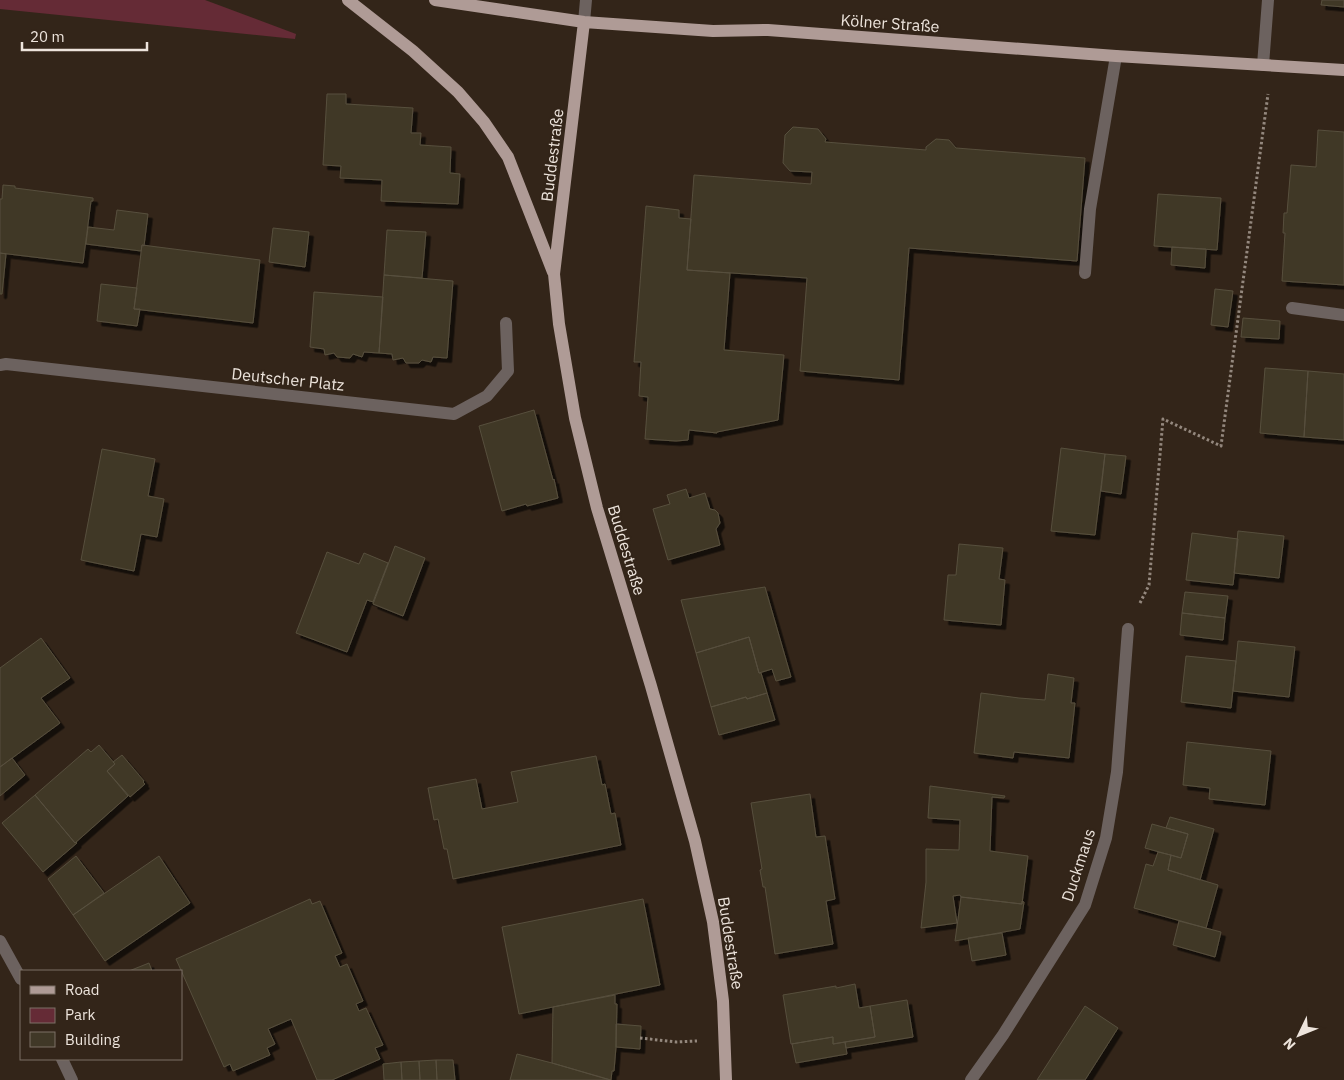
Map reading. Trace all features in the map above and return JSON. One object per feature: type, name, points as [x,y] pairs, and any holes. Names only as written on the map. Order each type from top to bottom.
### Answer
[{"type":"main road","points":[[348,0],[413,51],[458,92],[484,122],[508,157],[554,274]]},
{"type":"main road","name":"Kölner Straße","points":[[435,0],[584,22],[713,31],[768,30],[1116,56],[1344,70]]},
{"type":"main road","name":"Buddestraße","points":[[584,22],[554,274],[558,324],[575,418],[598,508],[695,841],[713,922],[723,1001],[726,1080]]},
{"type":"street","points":[[584,22],[586,0]]},
{"type":"street","points":[[1267,65],[1268,0]]},
{"type":"street","points":[[1085,273],[1090,209],[1116,56]]},
{"type":"street","points":[[1292,308],[1344,315]]},
{"type":"street","name":"Deutscher Platz","points":[[0,364],[454,414],[488,396],[508,371],[506,323]]},
{"type":"street","name":"Duckmaus","points":[[971,1080],[1085,905],[1106,838],[1116,772],[1128,630]]},
{"type":"street","points":[[0,941],[20,976]]},
{"type":"street","points":[[62,1060],[72,1080]]},
{"type":"path","points":[[1128,630],[1149,585],[1163,419],[1221,446],[1267,65]]},
{"type":"path","points":[[640,1038],[676,1042],[692,1041]]},
{"type":"green space","points":[[0,0],[205,0],[296,34],[295,39],[0,9]]},
{"type":"building","points":[[1322,0],[1344,0],[1344,7],[1321,5]]},
{"type":"building","points":[[327,94],[346,94],[346,104],[413,108],[411,133],[421,133],[420,145],[451,147],[450,173],[460,174],[458,204],[381,201],[382,180],[340,178],[341,166],[323,165]]},
{"type":"building","points":[[793,127],[818,129],[826,139],[825,142],[926,150],[926,147],[936,139],[949,140],[956,148],[1085,158],[1077,261],[909,248],[899,380],[800,371],[807,278],[687,270],[694,175],[811,184],[812,172],[790,171],[783,163],[785,135]]},
{"type":"building","points":[[1318,130],[1344,132],[1344,285],[1282,281],[1285,233],[1283,233],[1284,213],[1287,213],[1291,165],[1316,167]]},
{"type":"building","points":[[3,185],[93,198],[93,201],[91,201],[83,263],[0,253],[0,199],[2,199]]},
{"type":"building","points":[[1158,194],[1221,198],[1217,250],[1154,246]]},
{"type":"building","points":[[646,206],[679,210],[679,218],[691,219],[687,270],[730,273],[724,350],[784,355],[778,420],[717,433],[689,430],[688,440],[645,439],[648,397],[639,396],[641,362],[634,362]]},
{"type":"building","points":[[117,210],[148,214],[144,246],[142,245],[141,251],[86,244],[88,227],[114,230]]},
{"type":"building","points":[[273,228],[309,232],[305,267],[269,262]]},
{"type":"building","points":[[387,230],[426,232],[422,278],[384,275]]},
{"type":"building","points":[[142,245],[260,260],[253,323],[134,309]]},
{"type":"building","points":[[1172,247],[1206,249],[1205,268],[1171,265]]},
{"type":"building","points":[[0,253],[6,254],[2,294],[0,294]]},
{"type":"building","points":[[384,275],[453,281],[447,358],[433,357],[431,362],[422,360],[419,363],[406,363],[403,358],[393,360],[392,354],[379,353]]},
{"type":"building","points":[[101,284],[137,288],[134,309],[140,309],[137,326],[97,321]]},
{"type":"building","points":[[1215,289],[1233,291],[1228,327],[1211,325]]},
{"type":"building","points":[[314,292],[383,297],[379,353],[364,352],[362,357],[353,354],[350,358],[337,357],[334,353],[325,355],[324,349],[310,347]]},
{"type":"building","points":[[1243,318],[1280,321],[1279,339],[1241,337]]},
{"type":"building","points":[[1265,368],[1308,371],[1304,437],[1260,433]]},
{"type":"building","points":[[1308,371],[1344,374],[1344,440],[1304,437]]},
{"type":"building","points":[[534,410],[558,498],[502,511],[479,426]]},
{"type":"building","points":[[1061,448],[1105,454],[1095,535],[1051,531]]},
{"type":"building","points":[[102,449],[155,459],[148,496],[164,499],[157,537],[141,534],[134,571],[81,560]]},
{"type":"building","points":[[1105,454],[1126,456],[1121,494],[1101,491]]},
{"type":"building","points":[[686,489],[689,498],[705,493],[710,509],[718,513],[720,523],[716,529],[720,545],[668,560],[653,509],[670,504],[667,495]]},
{"type":"building","points":[[1238,531],[1284,536],[1279,578],[1234,573]]},
{"type":"building","points":[[1192,533],[1238,539],[1233,585],[1186,580]]},
{"type":"building","points":[[959,544],[1003,548],[999,579],[1005,580],[1001,625],[944,620],[948,575],[956,575]]},
{"type":"building","points":[[395,546],[425,558],[403,616],[373,604]]},
{"type":"building","points":[[327,552],[359,564],[364,553],[388,563],[373,602],[367,600],[347,652],[296,633]]},
{"type":"building","points":[[765,587],[791,677],[776,681],[772,669],[759,673],[749,637],[696,653],[681,600]]},
{"type":"building","points":[[1185,592],[1228,596],[1225,618],[1182,613]]},
{"type":"building","points":[[1182,613],[1225,618],[1223,640],[1180,635]]},
{"type":"building","points":[[749,637],[767,693],[711,707],[696,653]]},
{"type":"building","points":[[41,638],[70,678],[41,698],[60,723],[0,767],[0,668]]},
{"type":"building","points":[[1238,641],[1295,647],[1289,697],[1233,691]]},
{"type":"building","points":[[1186,656],[1236,661],[1231,708],[1181,702]]},
{"type":"building","points":[[1048,674],[1074,678],[1071,703],[1075,703],[1069,758],[1014,752],[1013,758],[974,753],[981,693],[1045,700]]},
{"type":"building","points":[[767,693],[775,720],[719,735],[711,707]]},
{"type":"building","points":[[1187,742],[1271,751],[1265,805],[1209,799],[1210,788],[1183,785]]},
{"type":"building","points":[[99,745],[115,764],[107,771],[128,796],[75,843],[35,795],[88,749],[91,752]]},
{"type":"building","points":[[122,755],[145,784],[130,797],[107,771],[115,764],[113,762]]},
{"type":"building","points":[[596,756],[602,785],[605,784],[611,814],[615,813],[621,845],[453,879],[438,819],[434,820],[428,788],[476,779],[482,809],[518,802],[511,772]]},
{"type":"building","points":[[12,758],[25,775],[0,796],[0,767]]},
{"type":"building","points":[[930,786],[1005,796],[1004,798],[992,797],[990,851],[1028,856],[1022,904],[961,897],[960,895],[953,896],[957,923],[921,928],[926,882],[926,849],[959,850],[960,820],[928,818]]},
{"type":"building","points":[[810,794],[816,837],[825,836],[835,899],[826,901],[833,944],[775,954],[765,887],[763,887],[760,870],[762,869],[751,803]]},
{"type":"building","points":[[35,795],[75,843],[77,843],[43,872],[2,823]]},
{"type":"building","points":[[1170,817],[1214,829],[1200,880],[1168,870],[1171,855],[1181,858],[1188,834],[1166,828]]},
{"type":"building","points":[[1152,824],[1188,834],[1181,858],[1145,848]]},
{"type":"building","points":[[1158,852],[1171,855],[1168,870],[1218,885],[1206,928],[1134,908],[1146,864],[1153,866]]},
{"type":"building","points":[[76,856],[104,893],[73,915],[48,879]]},
{"type":"building","points":[[159,856],[190,903],[105,961],[73,915]]},
{"type":"building","points":[[961,897],[1022,904],[1022,901],[1024,902],[1020,929],[955,941]]},
{"type":"building","points":[[310,899],[312,904],[320,901],[342,953],[335,956],[340,967],[347,964],[363,1001],[356,1004],[359,1011],[366,1008],[383,1045],[375,1048],[380,1059],[332,1080],[317,1080],[291,1019],[268,1029],[275,1044],[267,1048],[270,1055],[233,1071],[230,1064],[224,1067],[176,959]]},
{"type":"building","points":[[643,899],[660,985],[519,1014],[502,927]]},
{"type":"building","points":[[1179,921],[1221,932],[1215,957],[1173,945]]},
{"type":"building","points":[[1002,933],[1006,955],[972,961],[968,938]]},
{"type":"building","points":[[149,963],[152,970],[132,970]]},
{"type":"building","points":[[855,984],[859,1008],[870,1006],[875,1037],[833,1044],[833,1037],[791,1044],[783,995]]},
{"type":"building","points":[[615,995],[615,1004],[617,1004],[616,1047],[614,1071],[612,1071],[611,1080],[552,1063],[553,1007]]},
{"type":"building","points":[[907,1000],[913,1037],[846,1048],[845,1042],[875,1037],[870,1006]]},
{"type":"building","points":[[1085,1006],[1118,1028],[1085,1080],[1037,1080]]},
{"type":"building","points":[[616,1024],[641,1026],[640,1049],[616,1047]]},
{"type":"building","points":[[833,1037],[833,1044],[845,1042],[847,1054],[796,1063],[792,1044]]},
{"type":"building","points":[[517,1054],[552,1063],[610,1080],[510,1080]]},
{"type":"building","points":[[436,1060],[453,1060],[455,1080],[437,1080]]},
{"type":"building","points":[[436,1060],[437,1080],[420,1080],[419,1061]]},
{"type":"building","points":[[419,1061],[420,1080],[402,1080],[401,1062]]},
{"type":"building","points":[[401,1062],[402,1080],[384,1080],[383,1064]]}]
